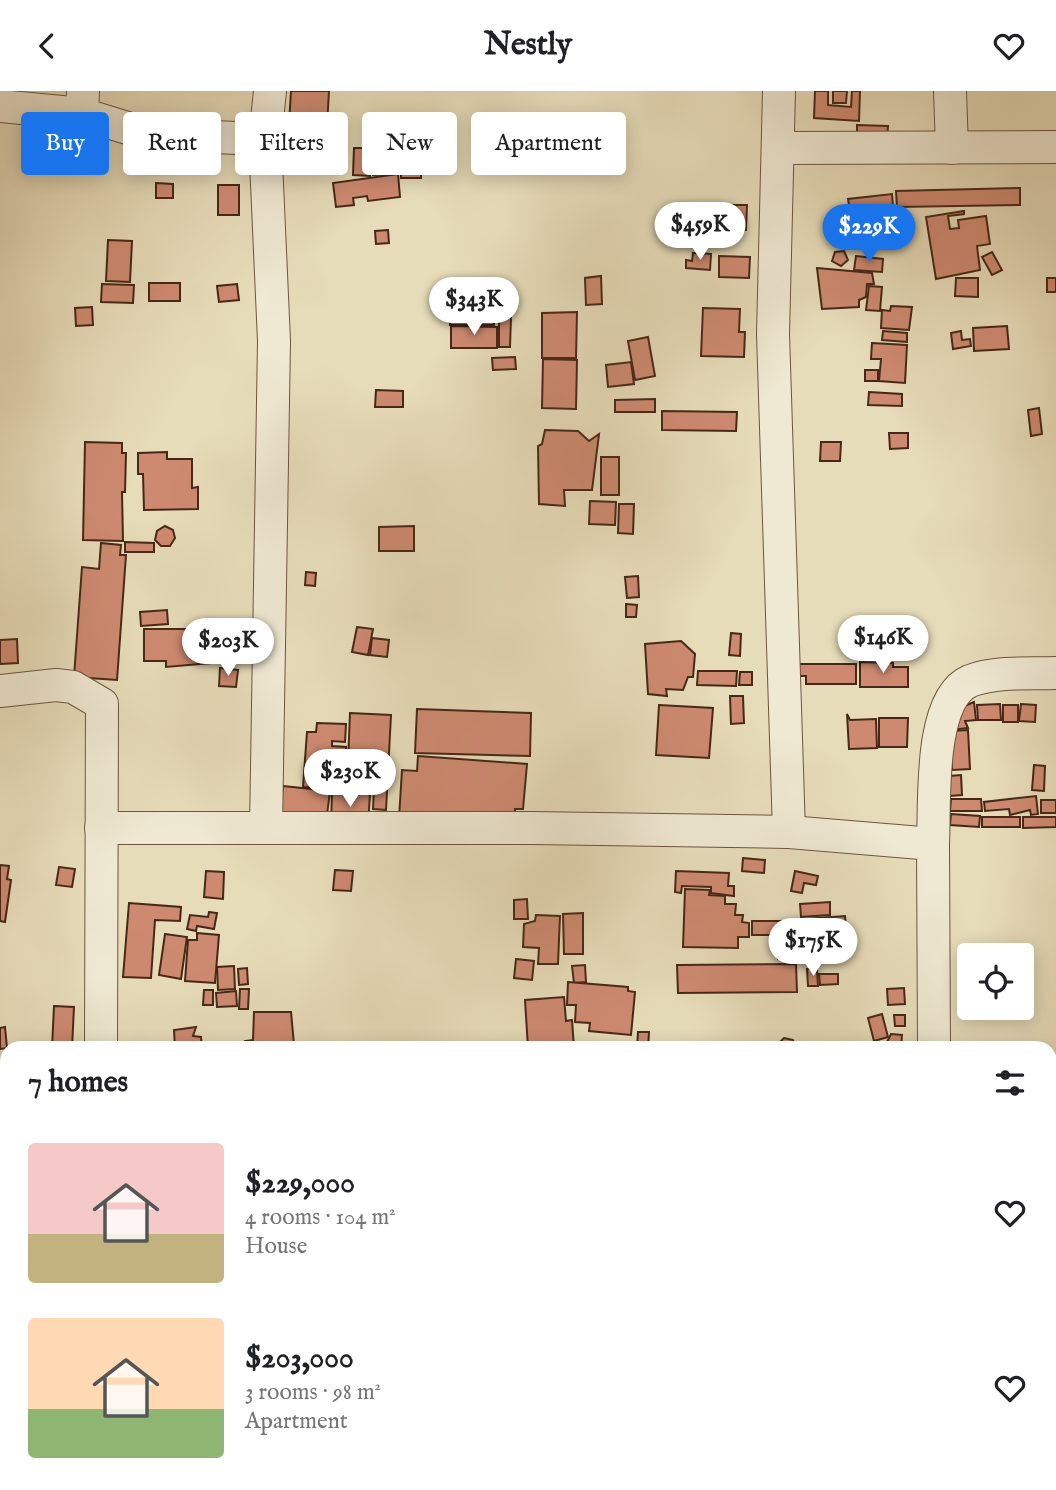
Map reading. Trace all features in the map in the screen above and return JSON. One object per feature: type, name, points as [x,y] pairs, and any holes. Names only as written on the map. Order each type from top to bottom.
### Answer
[{"type":"street","points":[[268,112],[270,91]]},
{"type":"street","points":[[779,91],[773,334],[789,832]]},
{"type":"street","points":[[950,91],[952,148]]},
{"type":"street","points":[[0,106],[82,103],[137,131],[163,135],[235,138]]},
{"type":"street","points":[[779,148],[1056,147]]},
{"type":"street","points":[[265,828],[274,341],[267,175]]},
{"type":"street","points":[[934,1041],[933,844],[938,745],[944,715],[953,696],[968,682],[992,675],[1056,673]]},
{"type":"street","points":[[0,691],[56,685],[73,687],[102,704],[101,1041]]},
{"type":"street","points":[[101,828],[533,828],[789,832],[933,844]]},
{"type":"building","points":[[291,91],[329,91],[328,112],[290,112]]},
{"type":"building","points":[[815,91],[828,91],[828,105],[851,107],[852,91],[860,91],[859,121],[814,118]]},
{"type":"building","points":[[833,91],[847,91],[846,103],[833,103]]},
{"type":"building","points":[[857,125],[888,126],[887,143],[857,142]]},
{"type":"building","points":[[354,148],[362,148],[362,175],[370,176],[353,175]]},
{"type":"building","points":[[398,175],[400,197],[368,201],[367,196],[353,198],[354,205],[336,207],[333,183]]},
{"type":"building","points":[[401,175],[421,175],[421,178],[401,178]]},
{"type":"building","points":[[156,183],[173,184],[173,198],[156,198]]},
{"type":"building","points":[[218,185],[239,185],[239,215],[218,215]]},
{"type":"building","points":[[1020,188],[1020,205],[897,207],[896,191]]},
{"type":"building","points":[[892,194],[893,207],[850,212],[848,199]]},
{"type":"building","points":[[718,205],[747,205],[746,230],[717,229]]},
{"type":"building","points":[[964,211],[964,214],[948,216],[950,229],[959,228],[958,220],[986,216],[990,244],[977,246],[980,270],[936,279],[926,217]]},
{"type":"building","points":[[388,230],[389,243],[376,244],[375,231]]},
{"type":"building","points":[[108,240],[132,241],[130,282],[106,281]]},
{"type":"building","points":[[844,251],[848,260],[841,266],[832,261],[835,252]]},
{"type":"building","points":[[992,252],[1002,270],[992,275],[982,257]]},
{"type":"building","points":[[693,253],[711,254],[710,270],[686,268],[686,260],[692,261]]},
{"type":"building","points":[[719,256],[750,257],[749,278],[719,277]]},
{"type":"building","points":[[856,256],[883,259],[882,272],[854,270]]},
{"type":"building","points":[[817,268],[872,273],[874,284],[867,284],[866,297],[859,300],[859,307],[822,309]]},
{"type":"building","points":[[601,276],[602,304],[586,305],[585,278]]},
{"type":"building","points":[[956,278],[978,278],[978,297],[955,296]]},
{"type":"building","points":[[1047,278],[1056,278],[1056,292],[1047,292]]},
{"type":"building","points":[[149,283],[180,283],[180,301],[149,301]]},
{"type":"building","points":[[102,284],[134,285],[133,303],[101,302]]},
{"type":"building","points":[[237,284],[239,300],[219,302],[217,286]]},
{"type":"building","points":[[869,286],[882,287],[880,311],[866,310]]},
{"type":"building","points":[[470,293],[495,294],[494,325],[450,325],[450,302],[469,302]]},
{"type":"building","points":[[891,306],[912,307],[909,330],[881,328],[882,310],[890,311]]},
{"type":"building","points":[[92,307],[93,325],[76,326],[75,308]]},
{"type":"building","points":[[703,308],[740,309],[739,332],[745,332],[744,357],[701,356]]},
{"type":"building","points":[[577,312],[576,358],[542,358],[542,313]]},
{"type":"building","points":[[499,317],[511,317],[510,347],[499,347]]},
{"type":"building","points":[[451,326],[497,327],[497,348],[451,348]]},
{"type":"building","points":[[1007,326],[1009,349],[974,351],[973,328]]},
{"type":"building","points":[[883,331],[907,333],[907,342],[882,340]]},
{"type":"building","points":[[961,331],[962,340],[970,339],[971,346],[953,349],[951,333]]},
{"type":"building","points":[[648,337],[655,376],[635,380],[628,341]]},
{"type":"building","points":[[872,343],[907,345],[905,383],[879,381],[881,359],[871,359]]},
{"type":"building","points":[[515,357],[516,369],[493,370],[492,358]]},
{"type":"building","points":[[543,359],[577,360],[576,409],[542,408]]},
{"type":"building","points":[[631,362],[634,384],[608,387],[606,365]]},
{"type":"building","points":[[865,370],[878,370],[878,381],[865,381]]},
{"type":"building","points":[[376,390],[403,391],[403,407],[375,407]]},
{"type":"building","points":[[869,392],[902,394],[902,406],[868,405]]},
{"type":"building","points":[[655,399],[655,412],[615,412],[615,400]]},
{"type":"building","points":[[1039,408],[1042,434],[1031,436],[1028,410]]},
{"type":"building","points":[[662,411],[737,412],[736,431],[662,430]]},
{"type":"building","points":[[545,430],[578,431],[589,441],[599,434],[592,490],[564,490],[565,506],[539,504],[538,446],[542,444]]},
{"type":"building","points":[[889,433],[908,433],[908,448],[890,449]]},
{"type":"building","points":[[85,442],[122,443],[122,453],[126,453],[125,492],[122,492],[123,541],[83,540]]},
{"type":"building","points":[[821,442],[841,442],[840,461],[820,461]]},
{"type":"building","points":[[167,452],[167,459],[192,459],[192,488],[198,487],[198,509],[144,510],[143,474],[138,474],[138,453]]},
{"type":"building","points":[[601,457],[619,457],[619,495],[601,495]]},
{"type":"building","points":[[590,501],[616,502],[615,525],[589,524]]},
{"type":"building","points":[[619,504],[634,504],[633,534],[618,533]]},
{"type":"building","points":[[165,526],[173,530],[175,538],[170,546],[161,546],[155,540],[157,531]]},
{"type":"building","points":[[414,526],[414,551],[379,551],[379,527]]},
{"type":"building","points":[[125,542],[154,543],[154,552],[125,552]]},
{"type":"building","points":[[101,543],[121,545],[120,555],[126,555],[117,680],[74,677],[82,567],[99,569]]},
{"type":"building","points":[[306,572],[316,573],[315,586],[305,585]]},
{"type":"building","points":[[638,576],[639,597],[627,598],[625,577]]},
{"type":"building","points":[[626,604],[637,605],[636,617],[626,617]]},
{"type":"building","points":[[167,610],[168,624],[141,626],[140,612]]},
{"type":"building","points":[[357,627],[373,629],[368,655],[352,652]]},
{"type":"building","points":[[144,629],[190,629],[190,639],[211,639],[211,663],[166,667],[166,661],[144,661]]},
{"type":"building","points":[[731,633],[741,634],[740,656],[729,655]]},
{"type":"building","points":[[372,638],[389,640],[387,657],[370,655]]},
{"type":"building","points":[[17,639],[18,663],[0,664],[0,640]]},
{"type":"building","points":[[681,641],[695,654],[693,677],[688,677],[683,690],[666,689],[667,696],[648,694],[645,644]]},
{"type":"building","points":[[860,662],[893,663],[893,667],[908,667],[908,687],[860,687]]},
{"type":"building","points":[[790,664],[856,664],[856,684],[806,684],[806,676],[790,676]]},
{"type":"building","points":[[220,668],[238,670],[236,687],[219,686]]},
{"type":"building","points":[[698,671],[737,671],[736,686],[697,685]]},
{"type":"building","points":[[740,672],[752,672],[752,685],[739,685]]},
{"type":"building","points":[[730,696],[743,696],[744,723],[731,724]]},
{"type":"building","points":[[974,702],[976,720],[965,721],[968,728],[950,730],[950,712]]},
{"type":"building","points":[[1000,704],[1001,720],[978,720],[977,705]]},
{"type":"building","points":[[1021,704],[1036,705],[1035,722],[1019,721]]},
{"type":"building","points":[[659,705],[713,708],[709,758],[656,755]]},
{"type":"building","points":[[1003,705],[1018,705],[1018,722],[1003,722]]},
{"type":"building","points":[[417,709],[531,713],[530,756],[415,753]]},
{"type":"building","points":[[350,713],[391,715],[386,810],[373,809],[374,789],[347,787]]},
{"type":"building","points":[[847,714],[850,720],[876,719],[877,748],[849,749]]},
{"type":"building","points":[[879,718],[908,718],[907,747],[879,747]]},
{"type":"building","points":[[317,723],[346,724],[345,742],[332,741],[332,746],[346,747],[344,780],[330,779],[329,788],[303,787],[307,732],[316,732]]},
{"type":"building","points":[[968,730],[970,769],[952,770],[950,731]]},
{"type":"building","points":[[418,756],[527,764],[523,809],[515,809],[514,826],[399,818],[402,770],[417,771]]},
{"type":"building","points":[[1034,765],[1045,766],[1044,791],[1032,790]]},
{"type":"building","points":[[961,775],[962,795],[950,796],[949,776]]},
{"type":"building","points":[[283,786],[330,791],[326,823],[279,817]]},
{"type":"building","points":[[332,792],[370,794],[368,826],[331,825]]},
{"type":"building","points":[[1036,796],[1038,814],[1031,815],[1030,810],[1010,815],[1009,809],[985,811],[984,802]]},
{"type":"building","points":[[951,799],[981,799],[982,811],[950,811]]},
{"type":"building","points":[[1041,800],[1056,800],[1056,813],[1041,813]]},
{"type":"building","points":[[951,814],[980,816],[979,827],[950,825]]},
{"type":"building","points":[[982,817],[1020,817],[1020,827],[982,827]]},
{"type":"building","points":[[1023,817],[1056,817],[1056,827],[1023,828]]},
{"type":"building","points":[[743,858],[765,860],[764,873],[742,871]]},
{"type":"building","points":[[0,865],[9,866],[7,879],[11,880],[5,922],[0,921]]},
{"type":"building","points":[[59,867],[75,869],[72,887],[56,885]]},
{"type":"building","points":[[335,870],[353,871],[351,891],[333,890]]},
{"type":"building","points":[[206,871],[224,872],[223,899],[204,897]]},
{"type":"building","points":[[676,871],[729,873],[728,886],[734,886],[734,896],[711,893],[711,887],[682,886],[681,893],[675,892]]},
{"type":"building","points":[[795,871],[818,876],[816,885],[804,883],[802,893],[791,891]]},
{"type":"building","points":[[685,889],[710,890],[709,895],[725,896],[725,904],[736,904],[735,915],[743,915],[742,922],[749,923],[749,937],[738,937],[738,948],[683,947]]},
{"type":"building","points":[[527,899],[528,919],[514,919],[514,900]]},
{"type":"building","points":[[830,902],[830,915],[801,917],[800,904]]},
{"type":"building","points":[[129,903],[181,907],[180,921],[155,920],[151,978],[123,977]]},
{"type":"building","points":[[209,912],[217,913],[214,929],[197,926],[196,931],[187,929],[190,915],[208,917]]},
{"type":"building","points":[[583,913],[583,954],[564,954],[563,914]]},
{"type":"building","points":[[536,915],[560,916],[558,964],[538,964],[539,948],[523,947],[524,924],[535,921]]},
{"type":"building","points":[[845,916],[847,941],[830,943],[831,956],[798,959],[795,920]]},
{"type":"building","points":[[752,921],[791,921],[790,959],[778,959],[779,935],[752,935]]},
{"type":"building","points":[[197,933],[219,935],[215,983],[185,981],[188,940],[197,940]]},
{"type":"building","points":[[165,934],[187,937],[181,979],[159,975]]},
{"type":"building","points":[[516,959],[534,961],[532,980],[514,978]]},
{"type":"building","points":[[796,964],[797,992],[678,993],[677,965]]},
{"type":"building","points":[[585,965],[586,982],[574,983],[572,966]]},
{"type":"building","points":[[234,966],[235,989],[218,990],[217,967]]},
{"type":"building","points":[[247,968],[248,984],[239,985],[238,969]]},
{"type":"building","points":[[807,969],[817,969],[818,986],[808,986]]},
{"type":"building","points":[[819,974],[838,974],[838,984],[820,985]]},
{"type":"building","points":[[568,982],[628,987],[628,991],[635,992],[631,1035],[589,1031],[590,1023],[575,1022],[576,1005],[567,1005]]},
{"type":"building","points":[[904,988],[905,1004],[888,1005],[887,989]]},
{"type":"building","points":[[240,989],[249,989],[248,1009],[239,1009]]},
{"type":"building","points":[[204,990],[213,990],[213,1005],[203,1005]]},
{"type":"building","points":[[236,991],[237,1006],[217,1007],[216,993]]},
{"type":"building","points":[[564,997],[566,1021],[572,1020],[574,1041],[528,1041],[525,1000]]},
{"type":"building","points":[[54,1006],[74,1007],[72,1041],[52,1041]]},
{"type":"building","points":[[254,1012],[291,1012],[294,1041],[245,1041],[253,1040]]},
{"type":"building","points":[[882,1014],[888,1037],[874,1041],[868,1018]]},
{"type":"building","points":[[894,1015],[905,1015],[905,1026],[895,1026]]},
{"type":"building","points":[[5,1027],[6,1041],[0,1041],[0,1028]]},
{"type":"building","points":[[196,1027],[193,1036],[201,1037],[201,1041],[175,1041],[174,1030]]},
{"type":"building","points":[[638,1032],[649,1032],[648,1041],[637,1041]]},
{"type":"building","points":[[891,1034],[902,1035],[902,1041],[888,1041]]}]
